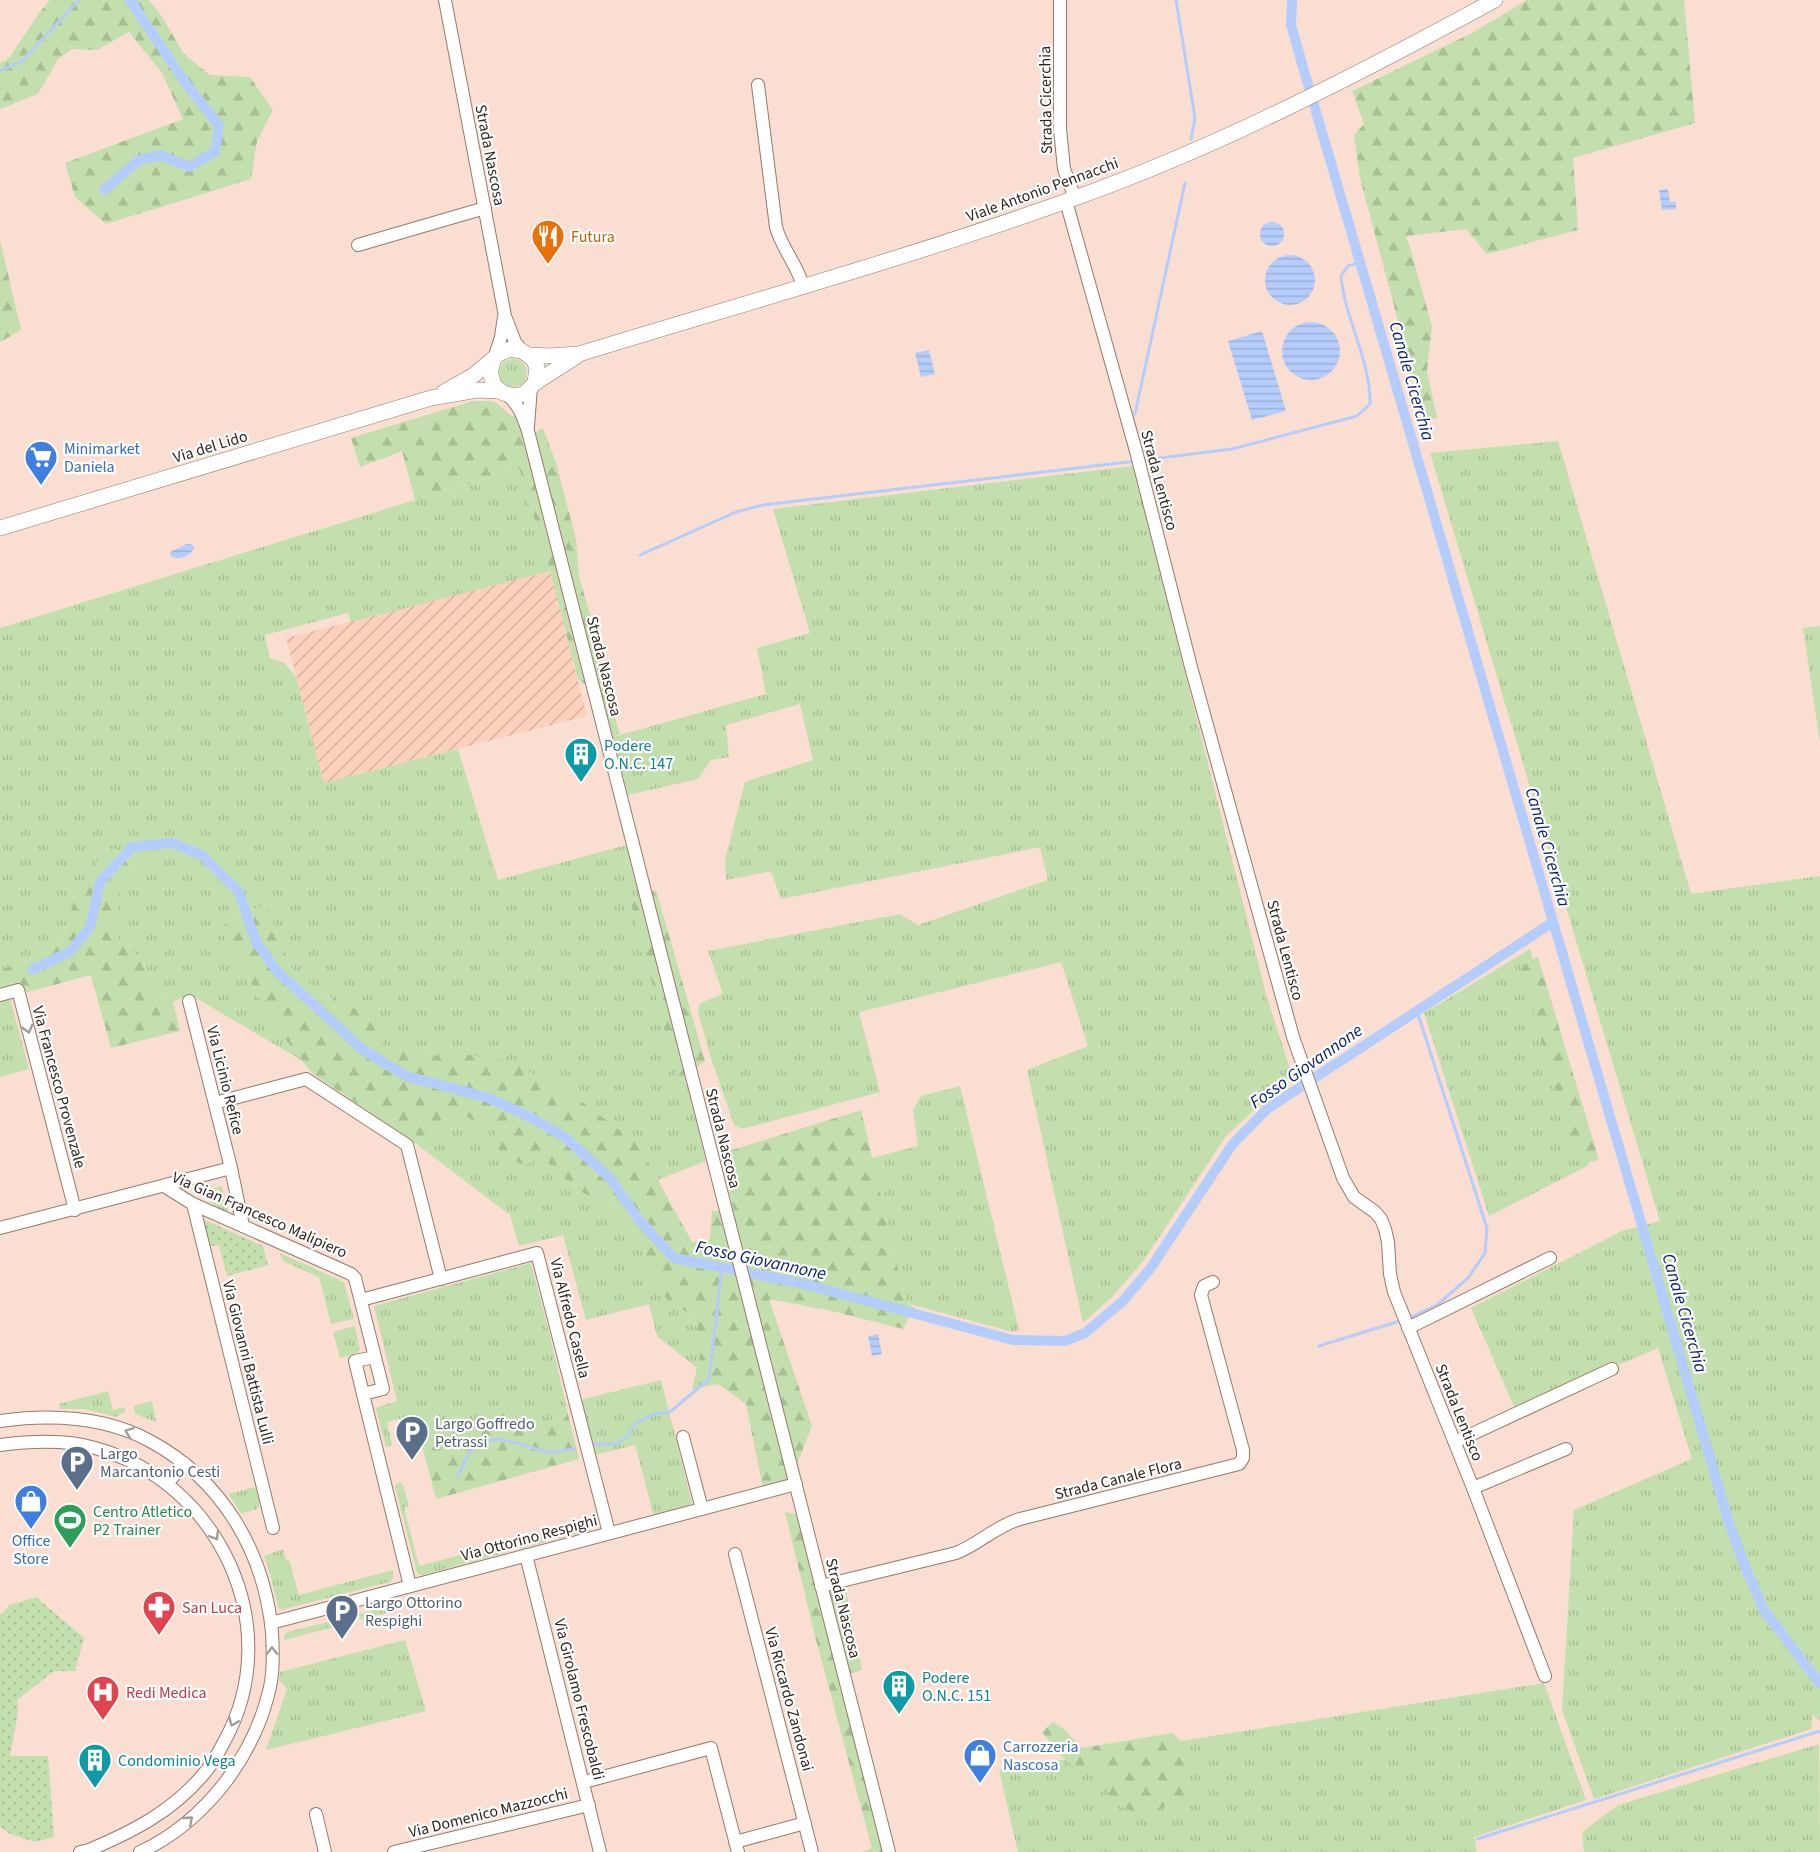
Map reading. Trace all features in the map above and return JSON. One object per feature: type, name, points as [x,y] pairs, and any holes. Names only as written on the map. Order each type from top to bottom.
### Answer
[{"type":"main road","name":"Viale Antonio Pennacchi","points":[[526,353],[549,356],[579,354],[965,236],[1070,199],[1193,150],[1292,105],[1495,0]]},
{"type":"main road","points":[[510,349],[526,353],[537,367],[533,385],[524,394],[515,396],[503,393],[491,379],[490,372],[494,359],[510,349]]},
{"type":"main road","name":"Viale Antonio Pennacchi","points":[[533,385],[579,354]]},
{"type":"main road","name":"Via del Lido","points":[[431,399],[474,375],[494,359]]},
{"type":"main road","name":"Via del Lido","points":[[0,528],[431,399],[477,390],[503,393]]},
{"type":"street","name":"Strada Nascosa","points":[[445,0],[505,316],[515,342],[526,353]]},
{"type":"street","name":"Strada Cicerchia","points":[[1060,0],[1060,129],[1070,199]]},
{"type":"street","points":[[758,85],[776,227],[781,243],[797,268],[803,286]]},
{"type":"street","name":"Strada Lentisco","points":[[1070,199],[1198,696],[1303,1069],[1347,1186],[1358,1201],[1378,1216],[1385,1229],[1391,1279],[1402,1313],[1455,1442],[1545,1676]]},
{"type":"street","points":[[358,244],[485,207]]},
{"type":"street","name":"Strada Nascosa","points":[[494,359],[505,316]]},
{"type":"street","name":"Strada Nascosa","points":[[528,431],[533,385]]},
{"type":"street","name":"Strada Nascosa","points":[[503,393],[514,401],[528,431],[889,1852]]},
{"type":"street","name":"Via Francesco Provenzale","points":[[0,995],[18,990],[75,1210]]},
{"type":"street","name":"Via Licinio Refice","points":[[189,1001],[231,1168],[243,1226]]},
{"type":"street","points":[[215,1103],[306,1079],[407,1145],[441,1279]]},
{"type":"street","points":[[164,1186],[231,1168]]},
{"type":"street","name":"Via Gian Francesco Malipiero","points":[[0,1228],[164,1186],[193,1204],[346,1270],[355,1278],[383,1389],[363,1394]]},
{"type":"street","name":"Via Giovanni Battista Lulli","points":[[193,1204],[273,1528]]},
{"type":"street","name":"Via Alfredo Casella","points":[[361,1300],[537,1253],[609,1533]]},
{"type":"street","points":[[1408,1328],[1551,1258]]},
{"type":"street","name":"Strada Canale Flora","points":[[821,1586],[956,1553],[1002,1526],[1020,1519],[1239,1464],[1243,1458],[1243,1450],[1201,1295],[1204,1286],[1213,1282]]},
{"type":"street","points":[[375,1356],[355,1361],[410,1586]]},
{"type":"street","points":[[1455,1442],[1612,1370]]},
{"type":"street","points":[[0,1421],[43,1417],[67,1417],[93,1421],[148,1440],[172,1454],[216,1492],[233,1515],[247,1540],[264,1585],[271,1623],[272,1670],[269,1693],[253,1738],[240,1762],[207,1804],[176,1832],[140,1852]]},
{"type":"street","points":[[683,1437],[702,1509]]},
{"type":"street","points":[[0,1445],[45,1442],[94,1448],[128,1461],[167,1484],[188,1502],[218,1540],[230,1563],[245,1610],[248,1634],[246,1682],[231,1730],[203,1775],[184,1796],[162,1813],[139,1827],[80,1852]]},
{"type":"street","points":[[1473,1488],[1566,1449]]},
{"type":"street","points":[[167,1484],[184,1463]]},
{"type":"street","name":"Via Ottorino Respighi","points":[[271,1623],[796,1484]]},
{"type":"street","name":"Via Riccardo Zandonai","points":[[735,1554],[812,1852]]},
{"type":"street","name":"Via Girolamo Frescobaldi","points":[[526,1555],[600,1852]]},
{"type":"street","points":[[584,1782],[711,1748],[737,1847],[805,1823]]},
{"type":"street","points":[[203,1775],[221,1787]]},
{"type":"street","name":"Via Domenico Mazzocchi","points":[[394,1852],[589,1805]]},
{"type":"street","points":[[316,1814],[325,1852]]},
{"type":"shaded area","points":[[550,571],[587,716],[324,783],[286,638]]},
{"type":"green space","points":[[50,0],[149,0],[184,54],[210,75],[250,77],[273,110],[257,141],[251,179],[106,224],[75,197],[65,163],[183,119],[162,73],[129,32],[97,50],[72,49],[58,59],[38,94],[0,109],[0,63],[9,58]]},
{"type":"green space","points":[[1527,0],[1684,0],[1695,123],[1573,158],[1578,230],[1487,254],[1466,229],[1406,236],[1432,326],[1427,371],[1437,418],[1425,422],[1360,178],[1354,135],[1364,124],[1352,91],[1472,33]]},
{"type":"green space","points":[[0,240],[21,330],[0,342]]},
{"type":"green space","points":[[513,359],[523,363],[527,373],[523,383],[513,387],[503,383],[499,373],[503,363]]},
{"type":"green space","points":[[473,401],[492,401],[510,415],[521,419],[527,437],[543,428],[556,463],[576,539],[579,577],[596,633],[602,674],[620,734],[613,737],[602,697],[578,679],[550,571],[519,468],[415,500],[402,451],[360,467],[351,438]]},
{"type":"green space","points":[[1558,441],[1691,894],[1820,876],[1820,1722],[1812,1714],[1811,1729],[1594,1799],[1562,1710],[1574,1510],[1692,1459],[1658,1348],[1515,1409],[1471,1308],[1622,1231],[1660,1221],[1430,453]]},
{"type":"green space","points":[[1133,466],[1266,994],[1292,1075],[1226,1136],[1144,1260],[1113,1296],[1083,1323],[1027,1070],[1088,1046],[1061,962],[859,1012],[880,1092],[742,1129],[734,1125],[698,1012],[700,1003],[723,994],[708,951],[900,914],[918,925],[1048,880],[1040,847],[781,899],[771,871],[726,880],[725,860],[745,782],[813,760],[800,704],[726,725],[729,757],[711,760],[698,779],[628,795],[613,737],[766,694],[757,648],[810,633],[773,509]]},
{"type":"green space","points":[[519,468],[550,571],[351,622],[348,613],[265,635],[270,658],[285,663],[296,677],[324,783],[458,749],[498,880],[626,845],[706,1161],[658,1180],[638,1144],[469,1055],[439,1056],[385,1047],[366,1014],[319,991],[291,968],[266,904],[219,927],[278,1030],[303,1061],[189,994],[173,1002],[155,996],[143,960],[116,936],[120,891],[130,879],[140,858],[113,849],[102,855],[69,915],[65,934],[45,954],[0,970],[0,628]]},
{"type":"green space","points":[[1820,626],[1820,743],[1803,628]]},
{"type":"green space","points":[[113,849],[140,857],[130,879],[120,891],[116,936],[143,960],[155,996],[173,1002],[180,1031],[111,1048],[91,975],[24,993],[20,981],[0,987],[0,970],[45,954],[65,934],[79,888],[102,855]]},
{"type":"green space","points":[[656,890],[705,1061],[678,1080],[630,900]]},
{"type":"green space","points":[[266,904],[291,968],[319,991],[366,1014],[385,1047],[439,1056],[469,1055],[512,1062],[574,1096],[638,1144],[692,1242],[710,1240],[712,1211],[734,1211],[719,1154],[861,1110],[906,1303],[914,1307],[903,1329],[828,1310],[769,1299],[812,1426],[791,1480],[763,1488],[746,1404],[718,1384],[692,1389],[701,1351],[694,1317],[667,1300],[650,1272],[641,1237],[614,1208],[577,1190],[542,1157],[525,1165],[500,1155],[495,1131],[465,1116],[439,1130],[411,1140],[313,1074],[278,1030],[219,927]]},
{"type":"green space","points":[[1530,949],[1589,1165],[1489,1216],[1424,1013]]},
{"type":"green space","points":[[1538,957],[1599,1160],[1578,1164],[1520,967]]},
{"type":"green space","points":[[21,981],[24,993],[10,998],[29,1069],[0,1077],[0,987]]},
{"type":"green space","points":[[960,1086],[1019,1330],[1013,1332],[906,1303],[872,1158],[918,1146],[913,1110],[921,1096]]},
{"type":"green space","points":[[465,1116],[542,1157],[577,1190],[614,1208],[641,1237],[650,1272],[667,1300],[694,1317],[701,1351],[697,1368],[657,1336],[649,1304],[586,1320],[563,1235],[519,1246],[510,1215],[411,1140],[439,1130]]},
{"type":"green space","points":[[222,1186],[228,1213],[217,1208],[206,1196],[195,1193]]},
{"type":"green space","points":[[205,1220],[263,1246],[268,1265],[227,1276],[219,1245],[209,1244]]},
{"type":"green space","points":[[280,1253],[344,1282],[354,1319],[331,1324],[319,1277],[283,1261]]},
{"type":"green space","points":[[531,1263],[568,1414],[533,1426],[506,1412],[479,1429],[447,1436],[424,1453],[414,1415],[387,1422],[392,1444],[386,1447],[376,1409],[397,1401],[374,1306]]},
{"type":"green space","points":[[355,1326],[360,1350],[340,1358],[333,1332]]},
{"type":"green space","points":[[661,1380],[692,1502],[689,1507],[654,1516],[635,1445],[594,1455],[580,1400]]},
{"type":"green space","points":[[108,1391],[113,1410],[125,1407],[125,1412],[116,1417],[85,1409],[60,1409],[59,1404]]},
{"type":"green space","points":[[152,1401],[156,1422],[135,1414],[134,1406]]},
{"type":"green space","points":[[506,1412],[533,1426],[568,1414],[579,1459],[436,1499],[424,1453],[447,1436],[479,1429]]},
{"type":"green space","points":[[400,1482],[409,1506],[404,1508],[419,1566],[510,1542],[512,1551],[423,1575],[417,1573],[395,1486]]},
{"type":"green space","points":[[256,1487],[259,1507],[241,1513],[228,1494]]},
{"type":"green space","points":[[785,1512],[799,1515],[815,1580],[845,1586],[862,1670],[842,1676],[886,1852],[862,1852],[872,1848],[815,1636]]},
{"type":"green space","points":[[592,1521],[594,1526],[591,1530],[558,1539],[556,1531]]},
{"type":"green space","points":[[544,1534],[546,1542],[520,1549],[517,1541]]},
{"type":"green space","points":[[283,1549],[286,1560],[289,1560],[299,1595],[393,1570],[393,1579],[389,1582],[281,1610],[278,1607],[264,1556]]},
{"type":"green space","points":[[36,1597],[84,1638],[75,1671],[54,1671],[17,1700],[18,1713],[10,1756],[48,1756],[54,1837],[35,1842],[10,1834],[0,1827],[0,1613],[2,1614],[10,1605]]},
{"type":"green space","points":[[395,1605],[396,1610],[361,1620],[359,1614]]},
{"type":"green space","points":[[336,1620],[337,1626],[284,1640],[287,1632]]},
{"type":"green space","points":[[405,1640],[426,1711],[266,1750],[287,1689],[279,1680],[280,1672]]},
{"type":"green space","points":[[1544,1683],[1586,1800],[1474,1837],[1477,1852],[1018,1852],[999,1770]]},
{"type":"green space","points":[[1053,1722],[1065,1730],[1082,1748],[1172,1733],[1183,1743],[1193,1792],[1147,1818],[1112,1802],[1104,1774],[1079,1771],[1058,1753],[1042,1732]]},
{"type":"green space","points":[[1819,1744],[1820,1852],[1584,1852],[1582,1832],[1618,1805]]},
{"type":"water","points":[[1668,189],[1670,202],[1676,202],[1676,209],[1662,210],[1659,190]]},
{"type":"water","points":[[1272,222],[1280,226],[1284,234],[1280,242],[1272,246],[1264,242],[1260,234],[1264,226]]},
{"type":"water","points":[[1290,255],[1299,257],[1310,266],[1315,280],[1313,289],[1304,300],[1290,305],[1281,303],[1270,294],[1265,280],[1267,271],[1276,260]]},
{"type":"water","points":[[1311,322],[1322,324],[1335,335],[1340,351],[1338,362],[1327,375],[1311,380],[1300,378],[1287,367],[1282,351],[1284,340],[1295,327]]},
{"type":"water","points":[[1262,331],[1286,411],[1252,420],[1228,341]]},
{"type":"water","points":[[929,350],[935,374],[921,377],[915,353]]},
{"type":"water","points":[[191,544],[195,548],[184,557],[171,556],[172,551]]},
{"type":"water","points":[[878,1334],[882,1354],[872,1356],[868,1336]]},
{"type":"waterway","points":[[0,71],[22,61],[79,0]]},
{"type":"waterway","points":[[104,190],[139,160],[161,155],[189,167],[215,152],[219,125],[187,85],[130,0]]},
{"type":"waterway","points":[[1176,0],[1195,118],[1191,139]]},
{"type":"waterway","name":"Canale Cicerchia","points":[[1292,0],[1291,25],[1307,81],[1729,1523],[1764,1610],[1820,1684]]},
{"type":"waterway","points":[[1135,414],[1185,183]]},
{"type":"waterway","points":[[1143,460],[1232,449],[1357,416],[1370,404],[1369,388],[1362,356],[1347,309],[1341,276],[1348,266],[1360,262]]},
{"type":"waterway","points":[[640,555],[736,512],[763,505],[1136,461]]},
{"type":"waterway","name":"Fosso Giovannone","points":[[32,970],[71,951],[90,927],[100,882],[132,847],[172,843],[202,855],[239,892],[256,942],[277,971],[362,1049],[406,1076],[489,1098],[532,1118],[566,1138],[610,1178],[639,1220],[674,1258],[804,1284],[1013,1340],[1065,1341],[1085,1333],[1122,1302],[1150,1269],[1232,1145],[1267,1109],[1553,922]]},
{"type":"waterway","points":[[1409,1318],[1437,1305],[1468,1278],[1485,1253],[1487,1228],[1417,1011]]},
{"type":"waterway","points":[[590,1444],[615,1444],[627,1437],[636,1423],[654,1414],[670,1412],[709,1379],[722,1267]]},
{"type":"waterway","points":[[1319,1346],[1403,1320]]},
{"type":"waterway","points":[[458,1476],[471,1451],[479,1444],[489,1440],[510,1441],[551,1452],[574,1449]]},
{"type":"waterway","points":[[1477,1839],[1820,1731]]},
{"type":"place","name":"Futura","points":[[548,265]]},
{"type":"place","name":"Minimarket Daniela","points":[[41,486]]},
{"type":"place","name":"Podere O.N.C. 147","points":[[581,783]]},
{"type":"place","name":"Largo Goffredo Petrassi","points":[[412,1461]]},
{"type":"place","name":"Largo Marcantonio Cesti","points":[[77,1491]]},
{"type":"place","name":"Office Store","points":[[31,1530]]},
{"type":"place","name":"Centro Atletico P2 Trainer","points":[[70,1549]]},
{"type":"place","name":"San Luca","points":[[159,1636]]},
{"type":"place","name":"Largo Ottorino Respighi","points":[[342,1640]]},
{"type":"place","name":"Podere O.N.C. 151","points":[[899,1715]]},
{"type":"place","name":"Redi Medica","points":[[103,1721]]},
{"type":"place","name":"Carrozzeria Nascosa","points":[[980,1784]]},
{"type":"place","name":"Condominio Vega","points":[[95,1789]]}]
